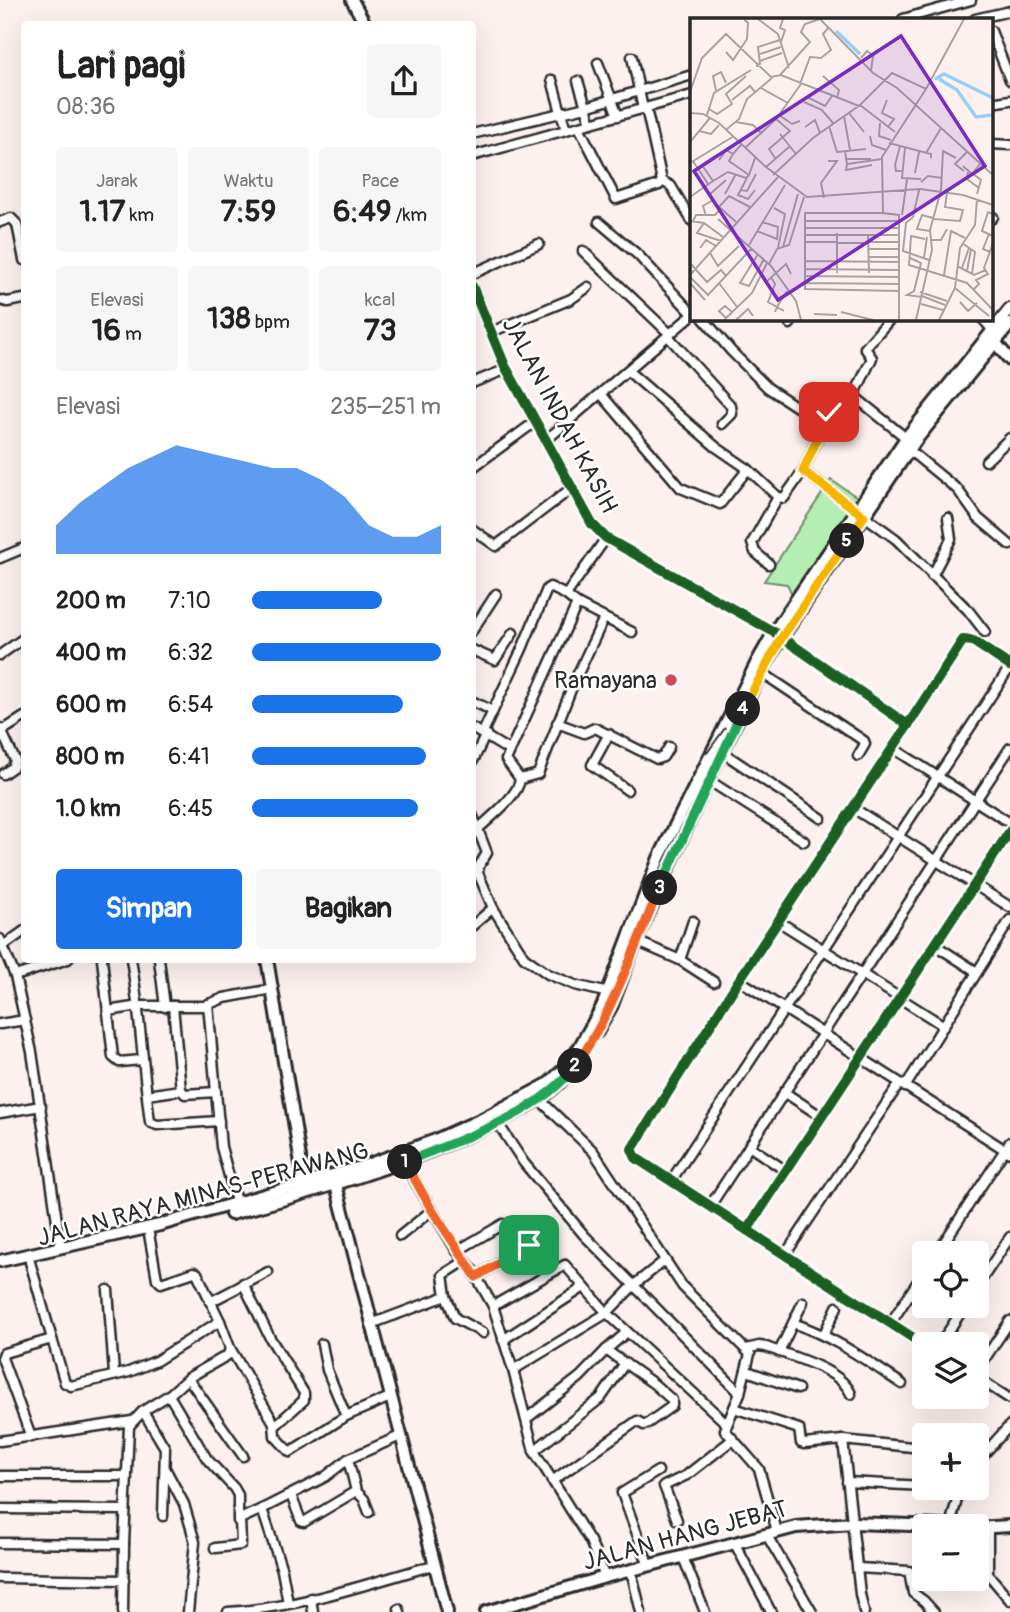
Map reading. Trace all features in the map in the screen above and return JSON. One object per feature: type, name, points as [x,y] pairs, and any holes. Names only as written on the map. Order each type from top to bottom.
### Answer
[{"type":"main road","points":[[352,0],[363,21]]},
{"type":"main road","name":"JALAN RAYA MINAS-PERAWANG","points":[[0,1261],[237,1205],[404,1161],[497,1122],[539,1099],[569,1073],[605,1018],[659,858],[757,662],[907,444],[1010,309]]},
{"type":"main road","name":"JALAN RAYA MINAS-PERAWANG","points":[[992,336],[1010,324]]},
{"type":"main road","points":[[992,336],[1010,360]]},
{"type":"main road","name":"JALAN RAYA MINAS-PERAWANG","points":[[335,1180],[485,1118],[548,1084],[565,1068],[612,994],[708,780],[778,635]]},
{"type":"main road","points":[[268,963],[305,1188]]},
{"type":"main road","points":[[335,1180],[447,1612]]},
{"type":"main road","name":"JALAN RAYA MINAS-PERAWANG","points":[[0,1268],[149,1234],[305,1188]]},
{"type":"main road","name":"JALAN HANG JEBAT","points":[[486,1612],[605,1577],[796,1527],[853,1523],[912,1525]]},
{"type":"main road","points":[[989,1528],[1010,1527]]},
{"type":"street","points":[[907,18],[971,0]]},
{"type":"street","points":[[986,18],[1010,11]]},
{"type":"street","points":[[992,34],[1010,80]]},
{"type":"street","points":[[632,57],[662,181],[671,186],[690,219]]},
{"type":"street","points":[[598,63],[618,116]]},
{"type":"street","points":[[476,133],[586,107],[690,75]]},
{"type":"street","points":[[552,80],[566,130]]},
{"type":"street","points":[[578,80],[591,123]]},
{"type":"street","points":[[476,155],[690,95]]},
{"type":"street","points":[[992,103],[1010,100]]},
{"type":"street","points":[[579,127],[615,199],[659,185],[662,181]]},
{"type":"street","points":[[992,144],[1010,145]]},
{"type":"street","points":[[0,222],[11,218],[17,224],[21,245]]},
{"type":"street","points":[[599,222],[638,255],[690,313]]},
{"type":"street","points":[[476,272],[539,244]]},
{"type":"street","points":[[583,251],[669,335],[731,406],[732,414],[722,424]]},
{"type":"street","points":[[491,332],[571,299],[588,287]]},
{"type":"street","name":"JALAN INDAH KASIH","points":[[476,296],[507,369],[545,442],[592,524],[606,538],[778,635],[908,725]]},
{"type":"street","points":[[0,300],[7,302],[21,300]]},
{"type":"street","points":[[545,442],[690,315]]},
{"type":"street","points":[[705,320],[768,388],[800,409]]},
{"type":"street","points":[[628,371],[716,447],[748,469],[778,497],[784,498],[803,471],[829,412],[832,410],[844,414],[872,358],[865,348],[889,320]]},
{"type":"street","points":[[984,320],[990,327],[992,336]]},
{"type":"street","points":[[476,381],[507,369]]},
{"type":"street","points":[[601,394],[687,492],[720,504],[748,469]]},
{"type":"street","points":[[854,396],[958,491],[978,518],[1010,545]]},
{"type":"street","points":[[476,465],[535,422]]},
{"type":"street","points":[[986,461],[1010,439]]},
{"type":"street","points":[[803,471],[896,539],[968,610],[985,632]]},
{"type":"street","points":[[476,532],[496,546],[572,488]]},
{"type":"street","points":[[769,564],[755,552],[752,543],[778,497]]},
{"type":"street","points":[[932,576],[951,540],[948,518]]},
{"type":"street","points":[[566,596],[606,538]]},
{"type":"street","points":[[0,558],[21,549]]},
{"type":"street","points":[[476,753],[547,589],[550,587],[632,632]]},
{"type":"street","points":[[476,625],[496,594]]},
{"type":"street","points":[[520,779],[506,760],[577,604]]},
{"type":"street","points":[[520,779],[538,774],[557,723],[604,618]]},
{"type":"street","points":[[476,652],[495,660],[513,633]]},
{"type":"street","points":[[0,655],[21,640]]},
{"type":"street","points":[[671,1181],[1010,666],[973,641],[963,640],[739,980],[633,1146],[632,1152],[636,1158],[671,1181],[747,1230],[890,1324],[912,1338]]},
{"type":"street","points":[[761,673],[864,741],[858,756]]},
{"type":"street","points":[[476,703],[493,711]]},
{"type":"street","points":[[15,760],[1,730],[21,719]]},
{"type":"street","points":[[557,723],[584,733],[595,728],[657,759],[663,757],[669,747]]},
{"type":"street","points":[[476,730],[510,751]]},
{"type":"street","points":[[609,734],[592,765],[627,790]]},
{"type":"street","points":[[710,1206],[1010,747]]},
{"type":"street","points":[[893,748],[1010,823]]},
{"type":"street","points":[[722,752],[821,818]]},
{"type":"street","points":[[3,774],[13,767],[15,760],[21,756]]},
{"type":"street","points":[[478,829],[517,789],[520,779]]},
{"type":"street","points":[[708,780],[804,841]]},
{"type":"street","points":[[853,808],[1010,907]]},
{"type":"street","points":[[476,824],[487,856],[479,866],[478,873],[493,908],[512,941],[531,964],[542,971],[575,985],[612,994]]},
{"type":"street","points":[[747,1230],[1010,831]]},
{"type":"street","points":[[476,923],[493,908]]},
{"type":"street","points":[[778,920],[944,1026]]},
{"type":"street","points":[[785,1255],[944,1026],[1010,920]]},
{"type":"street","points":[[680,960],[693,921]]},
{"type":"street","points":[[21,933],[1,943],[15,976],[25,1020],[41,1106],[61,1248]]},
{"type":"street","points":[[636,941],[680,960],[714,982]]},
{"type":"street","points":[[935,945],[977,972]]},
{"type":"street","points":[[15,976],[56,963]]},
{"type":"street","points":[[102,963],[111,1052],[119,1062],[142,1060]]},
{"type":"street","points":[[132,963],[139,1006],[142,1060],[150,1122],[219,1121]]},
{"type":"street","points":[[160,963],[181,1090],[185,1094],[216,1092]]},
{"type":"street","points":[[739,980],[903,1085],[1008,1148],[945,1241]]},
{"type":"street","points":[[108,1012],[139,1006],[197,1006],[272,989]]},
{"type":"street","points":[[208,1004],[221,1147],[237,1205]]},
{"type":"street","points":[[0,1024],[25,1020]]},
{"type":"street","points":[[147,1096],[181,1090]]},
{"type":"street","points":[[784,1092],[822,1117]]},
{"type":"street","points":[[539,1099],[593,1150],[683,1287],[750,1354],[740,1393],[725,1430],[758,1469],[772,1533],[812,1612]]},
{"type":"street","points":[[0,1112],[41,1106]]},
{"type":"street","points":[[497,1122],[546,1191],[584,1235],[740,1393]]},
{"type":"street","points":[[748,1146],[786,1171]]},
{"type":"street","points":[[404,1161],[492,1306],[513,1370],[534,1451],[590,1541],[605,1577]]},
{"type":"street","points":[[400,1236],[432,1210]]},
{"type":"street","points":[[457,1251],[503,1224]]},
{"type":"street","points":[[149,1234],[157,1279],[161,1283],[197,1273],[230,1348],[275,1426],[275,1436],[287,1450],[293,1452],[346,1416],[390,1397]]},
{"type":"street","points":[[989,1268],[1010,1237]]},
{"type":"street","points":[[476,1277],[529,1245]]},
{"type":"street","points":[[464,1261],[443,1275],[446,1297],[456,1318],[483,1333]]},
{"type":"street","points":[[513,1370],[607,1313],[634,1285],[664,1261]]},
{"type":"street","points":[[30,1262],[67,1385],[129,1372],[156,1362],[219,1321]]},
{"type":"street","points":[[492,1306],[562,1265],[568,1266],[607,1313],[727,1424]]},
{"type":"street","points":[[210,1301],[268,1272]]},
{"type":"street","points":[[243,1283],[271,1338],[304,1393],[304,1400],[275,1426]]},
{"type":"street","points":[[503,1340],[584,1287]]},
{"type":"street","points":[[108,1290],[114,1374]]},
{"type":"street","points":[[890,1324],[912,1290]]},
{"type":"street","points":[[371,1324],[446,1297]]},
{"type":"street","points":[[779,1352],[803,1302]]},
{"type":"street","points":[[824,1334],[837,1307]]},
{"type":"street","points":[[989,1354],[1010,1321]]},
{"type":"street","points":[[793,1323],[824,1334],[902,1384]]},
{"type":"street","points":[[526,1419],[580,1377],[627,1332]]},
{"type":"street","points":[[31,1437],[2,1355],[52,1339]]},
{"type":"street","points":[[322,1344],[327,1370],[346,1416]]},
{"type":"street","points":[[746,1349],[759,1346],[824,1369],[845,1384],[851,1394]]},
{"type":"street","points":[[123,1612],[127,1431],[143,1411],[169,1395],[188,1378],[228,1355],[230,1348]]},
{"type":"street","points":[[552,1481],[637,1420],[646,1424],[671,1406],[672,1400],[666,1393],[606,1350]]},
{"type":"street","points":[[534,1451],[601,1398],[625,1363]]},
{"type":"street","points":[[747,1371],[799,1389]]},
{"type":"street","points":[[188,1378],[243,1457]]},
{"type":"street","points":[[989,1384],[1010,1399]]},
{"type":"street","points":[[169,1395],[208,1459],[238,1495],[241,1545],[215,1548]]},
{"type":"street","points":[[734,1408],[799,1429],[801,1443],[804,1444],[843,1440],[912,1447]]},
{"type":"street","points":[[143,1411],[166,1448],[163,1516]]},
{"type":"street","points":[[0,1441],[133,1421]]},
{"type":"street","points":[[989,1448],[1010,1425]]},
{"type":"street","points":[[238,1521],[325,1477],[348,1459],[400,1436]]},
{"type":"street","points":[[677,1520],[664,1486],[687,1475],[732,1440]]},
{"type":"street","points":[[843,1440],[864,1612]]},
{"type":"street","points":[[348,1459],[356,1491],[364,1499],[369,1512]]},
{"type":"street","points":[[165,1468],[184,1504],[195,1542],[188,1612]]},
{"type":"street","points":[[649,1566],[622,1493],[658,1471]]},
{"type":"street","points":[[0,1476],[126,1476]]},
{"type":"street","points":[[847,1482],[912,1485]]},
{"type":"street","points":[[291,1495],[301,1521],[304,1522],[356,1491]]},
{"type":"street","points":[[0,1509],[125,1510]]},
{"type":"street","points":[[262,1509],[282,1570],[288,1602]]},
{"type":"street","points":[[0,1543],[124,1544]]},
{"type":"street","points":[[735,1544],[771,1612]]},
{"type":"street","points":[[683,1557],[705,1612]]},
{"type":"street","points":[[228,1612],[269,1609],[434,1564]]},
{"type":"street","points":[[858,1568],[909,1571],[913,1593],[934,1612]]},
{"type":"street","points":[[631,1570],[641,1612]]},
{"type":"street","points":[[989,1575],[1010,1600]]},
{"type":"street","points":[[0,1578],[124,1580]]},
{"type":"street","points":[[311,1598],[313,1612]]},
{"type":"green space","points":[[831,480],[865,502],[796,602],[787,584],[764,581]]},
{"type":"railway","points":[[707,753],[725,728]]},
{"type":"cycle path","points":[[476,296],[505,366],[592,524],[606,538],[774,632],[908,725],[963,640],[973,641],[1010,666]]},
{"type":"cycle path","points":[[908,725],[739,980],[632,1149],[636,1158],[912,1337]]},
{"type":"cycle path","points":[[747,1230],[1010,831]]},
{"type":"place","name":"Ramayana","points":[[671,680]]},
{"type":"route","points":[[529,1245],[476,1277],[457,1251],[404,1161],[464,1138],[510,1116],[551,1091],[582,1056],[605,1018],[636,941],[704,790],[760,674],[787,628],[864,516],[803,471],[829,412]]}]
